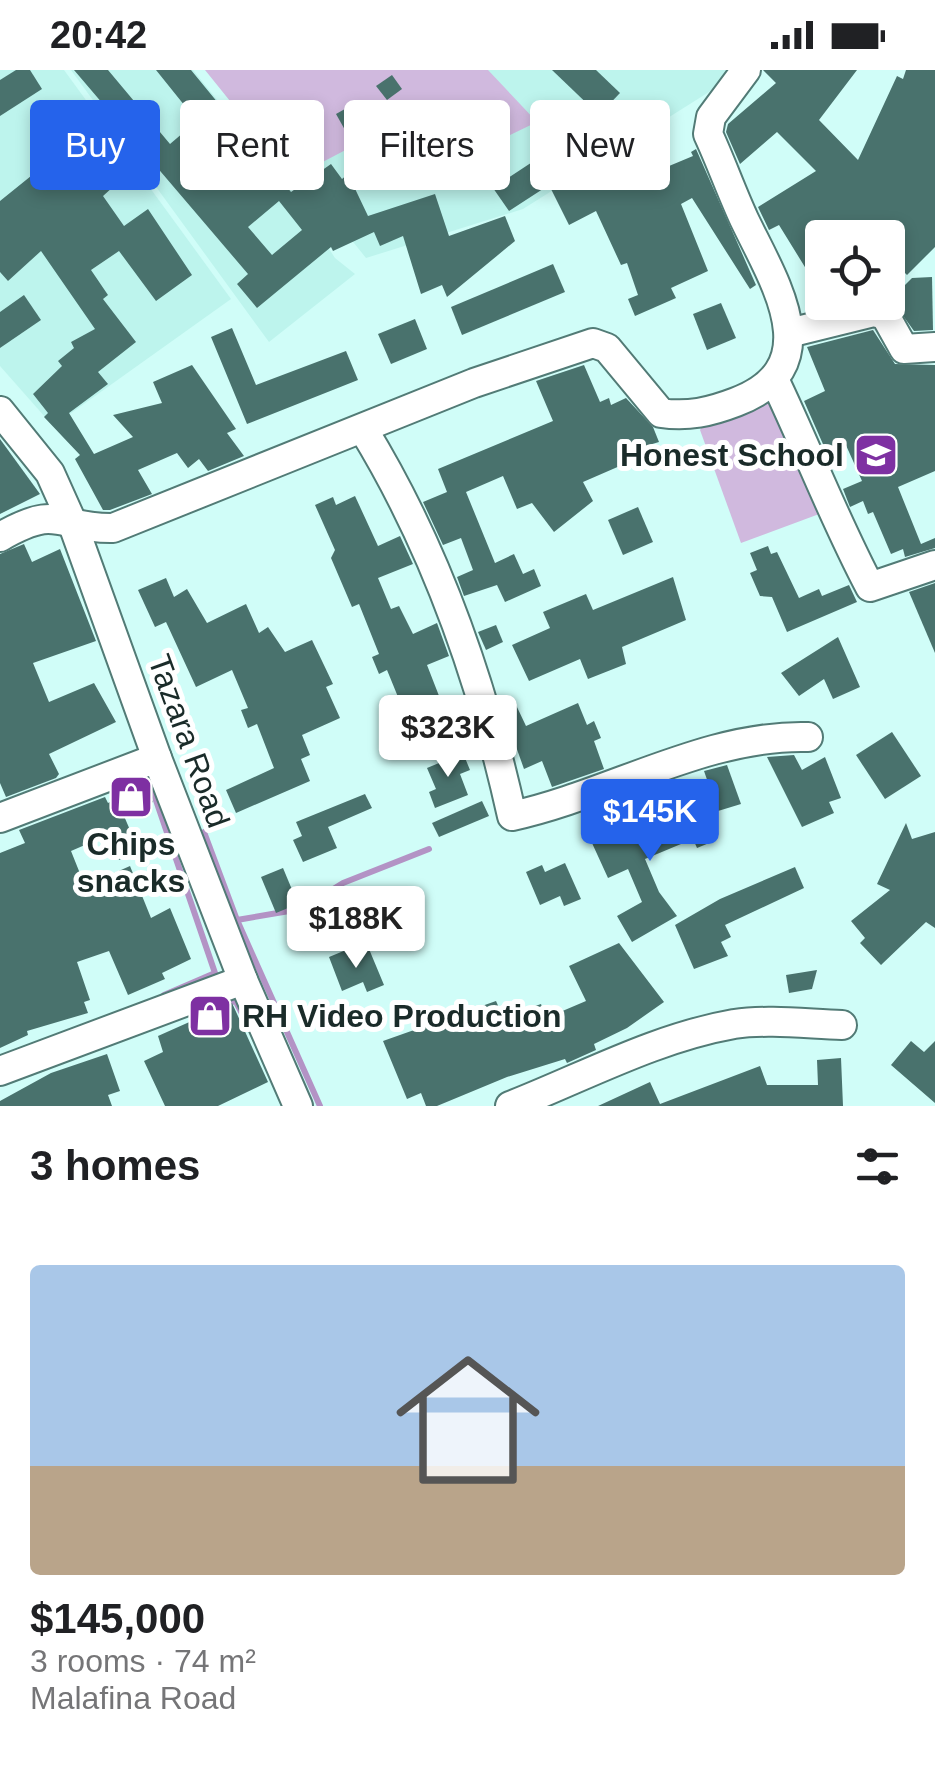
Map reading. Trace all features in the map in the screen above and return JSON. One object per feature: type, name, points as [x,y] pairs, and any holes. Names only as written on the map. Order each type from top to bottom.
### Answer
[{"type":"street","points":[[0,537],[44,516],[113,528],[474,382],[593,343],[607,348],[661,412],[684,416],[714,410],[756,394],[774,379],[790,333],[783,294],[708,134],[711,118],[746,70]]},
{"type":"street","points":[[790,333],[874,312],[884,315],[904,349],[935,347]]},
{"type":"street","points":[[774,379],[812,457],[838,526],[870,587],[935,565]]},
{"type":"street","name":"Tazara Road","points":[[0,412],[50,472],[72,522],[157,758],[243,980],[298,1106]]},
{"type":"street","points":[[362,429],[399,488],[452,610],[488,708],[512,816],[578,800],[770,736],[808,737]]},
{"type":"street","points":[[0,818],[157,758]]},
{"type":"street","points":[[0,1071],[243,980]]},
{"type":"street","points":[[510,1106],[651,1047],[698,1032],[739,1023],[842,1024]]},
{"type":"shaded area","points":[[0,70],[64,70],[86,100],[30,100],[30,190],[152,190],[231,299],[53,426],[0,366]]},
{"type":"shaded area","points":[[71,70],[193,70],[217,100],[180,100],[180,190],[290,190],[335,258],[355,274],[269,342],[158,190],[160,100],[93,100]]},
{"type":"shaded area","points":[[205,70],[488,70],[530,115],[530,125],[510,135],[510,100],[344,100],[344,151],[324,161],[324,100],[229,100]]},
{"type":"shaded area","points":[[215,70],[734,70],[709,92],[670,117],[670,100],[530,100],[530,190],[553,190],[523,209],[366,258],[311,190],[324,190],[324,100],[239,100]]},
{"type":"shaded area","points":[[778,398],[830,510],[741,543],[700,430],[703,425]]},
{"type":"building","points":[[16,70],[30,70],[42,89],[0,116],[0,80]]},
{"type":"building","points":[[74,70],[108,70],[133,100],[100,100]]},
{"type":"building","points":[[156,70],[191,70],[216,100],[180,100]]},
{"type":"building","points":[[552,70],[596,70],[620,93],[613,100],[583,100]]},
{"type":"building","points":[[763,70],[857,70],[819,120],[858,160],[897,76],[903,79],[906,70],[935,70],[935,247],[907,275],[905,220],[805,220],[805,267],[779,225],[769,230],[758,207],[816,171],[777,132],[740,164],[726,132],[728,124],[776,83]]},
{"type":"building","points":[[392,75],[402,89],[387,100],[376,86]]},
{"type":"building","points":[[344,110],[344,128],[336,114]]},
{"type":"building","points":[[160,132],[170,144],[180,135],[180,190],[324,190],[324,169],[331,164],[344,177],[344,190],[356,190],[368,216],[435,194],[449,236],[505,216],[515,241],[447,297],[442,285],[421,294],[403,236],[380,246],[374,232],[333,251],[331,247],[257,308],[237,284],[248,274],[160,171]],"holes":[[[279,201],[302,230],[272,255],[248,227]]]},
{"type":"building","points":[[696,149],[756,285],[750,289],[692,198],[681,204],[708,271],[671,288],[676,298],[635,316],[628,299],[638,295],[627,263],[621,265],[596,211],[569,225],[552,190],[670,190],[670,166],[693,156],[691,152]]},
{"type":"building","points":[[530,164],[530,190],[541,190],[509,211],[494,190],[510,190],[510,177]]},
{"type":"building","points":[[30,177],[30,190],[110,190],[103,196],[124,226],[148,209],[192,275],[156,301],[119,251],[91,270],[108,295],[103,299],[136,342],[98,372],[108,384],[69,413],[94,454],[133,437],[113,415],[162,403],[153,382],[192,365],[236,429],[227,433],[244,456],[208,471],[199,459],[188,468],[177,453],[138,470],[152,494],[103,510],[75,459],[80,455],[44,417],[48,413],[33,394],[62,366],[58,361],[74,348],[71,342],[95,329],[41,251],[8,281],[0,272],[0,201]]},
{"type":"building","points":[[553,264],[565,292],[462,335],[451,307]]},
{"type":"building","points":[[932,277],[933,330],[914,331],[905,318],[905,285],[912,278]]},
{"type":"building","points":[[24,295],[41,320],[0,348],[0,312]]},
{"type":"building","points":[[721,303],[736,338],[707,350],[693,314]]},
{"type":"building","points":[[415,319],[427,349],[391,364],[378,334]]},
{"type":"building","points":[[232,328],[256,385],[346,351],[358,380],[247,424],[211,337]]},
{"type":"building","points":[[873,330],[895,364],[935,365],[935,471],[898,487],[921,544],[935,538],[935,548],[905,557],[903,549],[891,554],[873,512],[868,514],[863,501],[850,507],[843,489],[862,481],[845,443],[826,451],[804,401],[825,391],[807,347]]},
{"type":"building","points":[[584,365],[600,402],[609,398],[611,405],[626,398],[653,427],[659,442],[649,445],[652,452],[583,482],[593,501],[554,532],[532,503],[517,509],[503,476],[466,492],[495,563],[514,554],[523,574],[534,569],[541,586],[505,602],[497,585],[464,596],[457,577],[473,570],[461,538],[443,545],[423,502],[447,492],[438,469],[553,421],[536,381]]},
{"type":"building","points":[[0,439],[40,494],[0,514]]},
{"type":"building","points":[[355,496],[378,546],[400,536],[413,564],[378,578],[391,609],[399,606],[413,634],[437,623],[449,656],[427,665],[441,701],[432,705],[440,726],[407,739],[400,722],[407,719],[387,670],[379,674],[372,657],[379,654],[359,604],[352,607],[331,558],[335,550],[315,505],[333,497],[336,505]]},
{"type":"building","points":[[638,507],[653,542],[623,555],[608,520]]},
{"type":"building","points":[[24,544],[32,562],[60,549],[96,641],[33,663],[49,702],[94,683],[116,722],[49,754],[59,774],[56,778],[6,797],[0,783],[0,554]]},
{"type":"building","points":[[768,546],[771,554],[777,552],[799,598],[819,589],[822,596],[849,585],[857,602],[787,632],[772,597],[760,596],[750,573],[757,570],[750,553]]},
{"type":"building","points":[[673,577],[686,620],[622,647],[626,664],[588,679],[580,659],[529,681],[512,645],[550,628],[543,612],[586,594],[593,610]]},
{"type":"building","points":[[166,578],[174,597],[187,589],[207,623],[246,604],[259,633],[268,627],[285,652],[312,640],[333,684],[326,687],[340,718],[302,735],[310,755],[301,759],[310,781],[236,813],[226,790],[274,768],[257,724],[248,728],[241,710],[248,708],[232,670],[196,687],[166,622],[155,627],[138,590]]},
{"type":"building","points":[[935,583],[935,653],[909,592]]},
{"type":"building","points":[[496,625],[503,642],[486,650],[478,632]]},
{"type":"building","points":[[838,637],[860,687],[833,699],[824,679],[799,696],[781,673]]},
{"type":"building","points":[[578,703],[587,725],[594,721],[601,738],[594,741],[604,769],[552,787],[542,761],[524,769],[503,710],[516,705],[526,726]]},
{"type":"building","points":[[892,732],[921,776],[885,799],[856,755]]},
{"type":"building","points":[[463,753],[470,770],[460,774],[468,795],[435,808],[429,792],[436,789],[427,768]]},
{"type":"building","points":[[794,755],[802,770],[825,757],[841,798],[829,802],[834,813],[802,827],[767,757]]},
{"type":"building","points":[[727,765],[741,804],[718,811],[704,771]]},
{"type":"building","points":[[144,784],[153,802],[124,816],[139,851],[119,860],[108,835],[71,851],[85,886],[130,866],[151,918],[170,908],[191,959],[162,973],[165,979],[128,995],[109,951],[77,962],[90,1000],[84,1002],[88,1013],[27,1031],[28,1035],[0,1048],[0,853],[25,843],[19,830],[105,797],[108,803]]},
{"type":"building","points":[[365,794],[372,808],[328,827],[337,848],[303,862],[293,840],[302,836],[296,822]]},
{"type":"building","points":[[482,801],[489,816],[439,837],[432,823]]},
{"type":"building","points":[[699,806],[714,841],[697,848],[693,839],[645,859],[659,892],[677,916],[632,942],[617,916],[642,902],[628,869],[608,878],[592,843],[610,835],[614,843],[662,822],[658,814],[676,807],[678,814]]},
{"type":"building","points":[[906,823],[912,839],[935,832],[935,928],[926,922],[881,965],[860,943],[865,938],[851,921],[890,890],[877,884]]},
{"type":"building","points":[[565,863],[581,899],[564,906],[560,896],[540,905],[526,872],[542,865],[545,872]]},
{"type":"building","points":[[795,867],[804,888],[725,925],[731,937],[721,942],[728,956],[694,969],[675,925],[720,899]]},
{"type":"building","points":[[283,868],[298,904],[276,913],[261,877]]},
{"type":"building","points":[[619,943],[664,1002],[627,1028],[594,1044],[596,1050],[567,1063],[565,1059],[507,1077],[437,1106],[426,1106],[421,1093],[407,1099],[383,1041],[496,1001],[503,1017],[541,1004],[546,1018],[586,1001],[569,966]]},
{"type":"building","points":[[369,949],[384,985],[367,992],[363,982],[342,991],[329,957],[346,950],[349,958]]},
{"type":"building","points":[[817,970],[812,989],[789,993],[786,975]]},
{"type":"building","points":[[232,1003],[268,1082],[218,1106],[165,1106],[144,1061],[163,1052],[158,1036]]},
{"type":"building","points":[[911,1041],[924,1052],[935,1041],[935,1103],[891,1065]]},
{"type":"building","points":[[107,1054],[120,1091],[108,1095],[112,1106],[0,1106],[0,1101],[51,1073]]},
{"type":"building","points":[[841,1058],[843,1106],[598,1106],[650,1082],[660,1104],[760,1066],[767,1085],[818,1085],[817,1060]]},
{"type":"waterway","points":[[147,774],[215,973],[164,995]]},
{"type":"waterway","points":[[204,832],[237,920],[320,1106]]},
{"type":"waterway","points":[[237,920],[301,909],[343,883],[429,849]]},
{"type":"waterway","points":[[225,1001],[236,1002],[250,1029]]},
{"type":"place","name":"Honest School","points":[[876,455]]},
{"type":"place","name":"Chips snacks","points":[[131,797]]},
{"type":"place","name":"RH Video Production","points":[[210,1016]]}]
